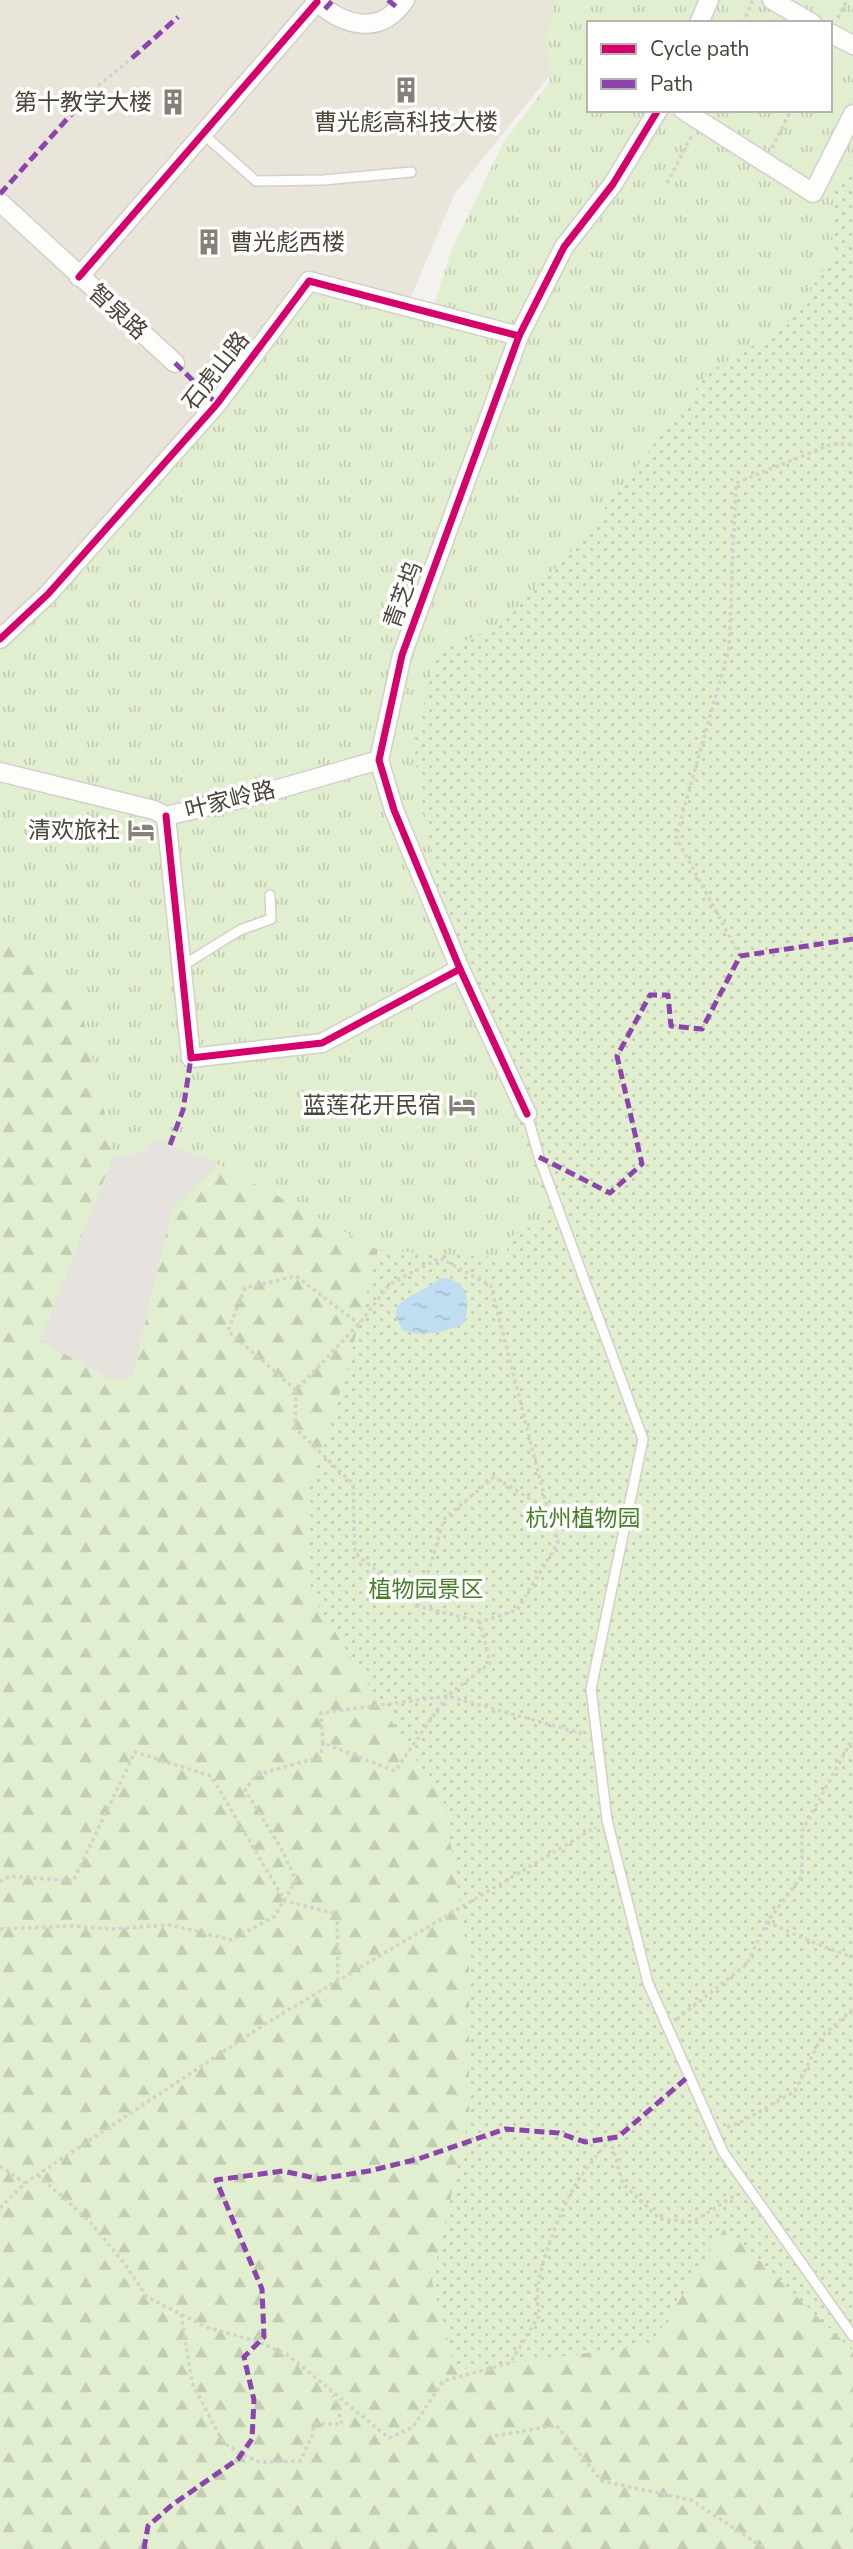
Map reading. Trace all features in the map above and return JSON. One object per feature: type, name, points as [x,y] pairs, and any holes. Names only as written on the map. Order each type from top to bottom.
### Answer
[{"type":"street","points":[[79,277],[316,1],[347,21],[364,24],[381,22],[399,9],[405,0]]},
{"type":"street","points":[[700,21],[709,0]]},
{"type":"street","points":[[772,0],[809,21]]},
{"type":"street","points":[[832,34],[853,45]]},
{"type":"street","name":"青芝坞","points":[[527,1114],[460,969],[394,810],[379,760],[402,655],[519,336],[564,247],[613,184],[657,112]]},
{"type":"street","points":[[686,112],[813,192],[853,114]]},
{"type":"street","name":"智泉路","points":[[0,202],[175,363]]},
{"type":"street","name":"石虎山路","points":[[0,639],[48,594],[217,404],[309,281],[519,336]]},
{"type":"street","name":"叶家岭路","points":[[0,772],[154,810],[166,816],[261,794],[379,760]]},
{"type":"street","points":[[166,816],[191,1058],[322,1043],[460,969]]},
{"type":"lane","points":[[203,134],[256,181],[323,180],[411,172]]},
{"type":"lane","points":[[182,965],[240,930],[271,919],[270,895]]},
{"type":"lane","points":[[527,1114],[539,1157],[643,1439],[591,1689],[607,1820],[648,1983],[723,2152],[853,2336]]},
{"type":"path","points":[[744,21],[753,0]]},
{"type":"path","points":[[93,90],[132,58]]},
{"type":"path","points":[[765,162],[790,112]]},
{"type":"path","points":[[667,183],[700,121]]},
{"type":"path","points":[[740,956],[676,836],[729,649],[736,483],[832,444],[853,443]]},
{"type":"path","points":[[440,1258],[491,1286],[558,1544],[517,1610],[480,1622],[418,1606],[355,1553],[353,1485],[295,1428],[296,1390],[359,1324],[390,1284],[440,1258]]},
{"type":"path","points":[[296,1390],[228,1331],[245,1287],[296,1276],[359,1324]]},
{"type":"path","points":[[418,1606],[444,1519],[494,1477],[547,1509]]},
{"type":"path","points":[[323,1743],[395,1771],[447,1696],[490,1663],[480,1622]]},
{"type":"path","points":[[0,1929],[171,1926],[231,1940],[275,1916],[296,1880],[281,1848],[245,1790],[256,1775],[320,1757],[323,1743],[321,1713],[447,1696],[597,1738]]},
{"type":"path","points":[[667,2026],[747,1964],[767,1922],[802,1875],[802,1831],[853,1738]]},
{"type":"path","points":[[0,1882],[10,1876],[73,1881],[135,1752],[211,1776],[285,1901],[337,1914],[338,1980]]},
{"type":"path","points":[[0,2208],[25,2183],[265,2024],[607,1820]]},
{"type":"path","points":[[767,1922],[853,1957]]},
{"type":"path","points":[[713,2130],[741,2122],[795,2091],[822,2036],[853,2009]]},
{"type":"path","points":[[38,2175],[89,2221],[124,2263],[147,2297],[206,2327],[259,2342],[289,2356],[389,2438],[413,2427],[443,2381],[510,2363],[540,2314],[536,2304],[545,2250],[577,2183],[610,2138],[623,2184],[660,2219],[693,2222],[747,2187]]},
{"type":"path","points":[[0,2166],[25,2183]]},
{"type":"path","points":[[181,2314],[192,2383],[223,2442],[241,2454],[260,2462],[300,2461],[313,2434],[314,2424],[342,2424],[332,2392]]},
{"type":"path","points":[[495,2436],[556,2425],[603,2481],[691,2500],[766,2549]]},
{"type":"shaded area","points":[[0,0],[611,0],[591,21],[587,21],[587,29],[455,193],[411,297],[306,273],[206,405],[0,632]]},
{"type":"shaded area","points":[[157,1140],[218,1164],[172,1209],[132,1378],[111,1380],[40,1340],[114,1155],[137,1154]]},
{"type":"green space","name":"植物园景区","points":[[555,0],[853,0],[853,2549],[0,2549],[0,629],[151,473],[295,280],[430,318],[451,251],[504,141],[550,82],[545,40]]},
{"type":"green space","name":"杭州植物园","points":[[853,163],[853,2351],[725,2227],[651,2345],[456,2370],[432,2282],[469,2116],[469,1965],[445,1805],[311,1594],[307,1495],[345,1377],[378,1250],[506,1258],[509,1237],[549,1218],[443,921],[413,746],[437,653],[501,625],[575,547],[709,372],[790,323],[832,256],[833,188]]},
{"type":"green space","points":[[0,939],[77,990],[114,1155],[40,1339],[132,1377],[172,1208],[218,1164],[378,1250],[345,1377],[307,1495],[311,1594],[445,1805],[469,1965],[469,2116],[432,2282],[650,2345],[725,2227],[853,2351],[853,2549],[0,2549]]},
{"type":"water","points":[[441,1278],[457,1282],[465,1292],[465,1322],[436,1332],[419,1334],[404,1331],[396,1315],[399,1304]]},
{"type":"marked path","points":[[325,9],[333,0]]},
{"type":"marked path","points":[[388,0],[399,9]]},
{"type":"marked path","points":[[132,58],[178,17]]},
{"type":"marked path","points":[[0,194],[93,90]]},
{"type":"marked path","points":[[175,363],[217,404]]},
{"type":"marked path","points":[[539,1157],[610,1193],[642,1164],[617,1056],[650,995],[668,995],[671,1026],[702,1029],[740,956],[853,939]]},
{"type":"marked path","points":[[170,1145],[183,1110],[191,1058]]},
{"type":"marked path","points":[[144,2549],[148,2526],[172,2505],[238,2459],[252,2439],[254,2400],[244,2357],[264,2337],[262,2289],[216,2180],[283,2171],[319,2179],[369,2171],[418,2159],[505,2129],[559,2133],[585,2142],[618,2137],[689,2076]]},
{"type":"cycle path","points":[[79,277],[317,2]]},
{"type":"cycle path","points":[[527,1114],[460,969],[394,810],[379,760],[402,655],[519,336],[564,247],[613,184],[657,112]]},
{"type":"cycle path","points":[[0,639],[48,594],[217,404],[309,281],[519,336]]},
{"type":"cycle path","points":[[166,816],[191,1058],[322,1043],[460,969]]},
{"type":"place","name":"曹光彪高科技大楼","points":[[406,90]]},
{"type":"place","name":"第十教学大楼","points":[[173,102]]},
{"type":"place","name":"曹光彪西楼","points":[[209,242]]},
{"type":"place","name":"清欢旅社","points":[[141,830]]},
{"type":"place","name":"蓝莲花开民宿","points":[[462,1105]]}]
